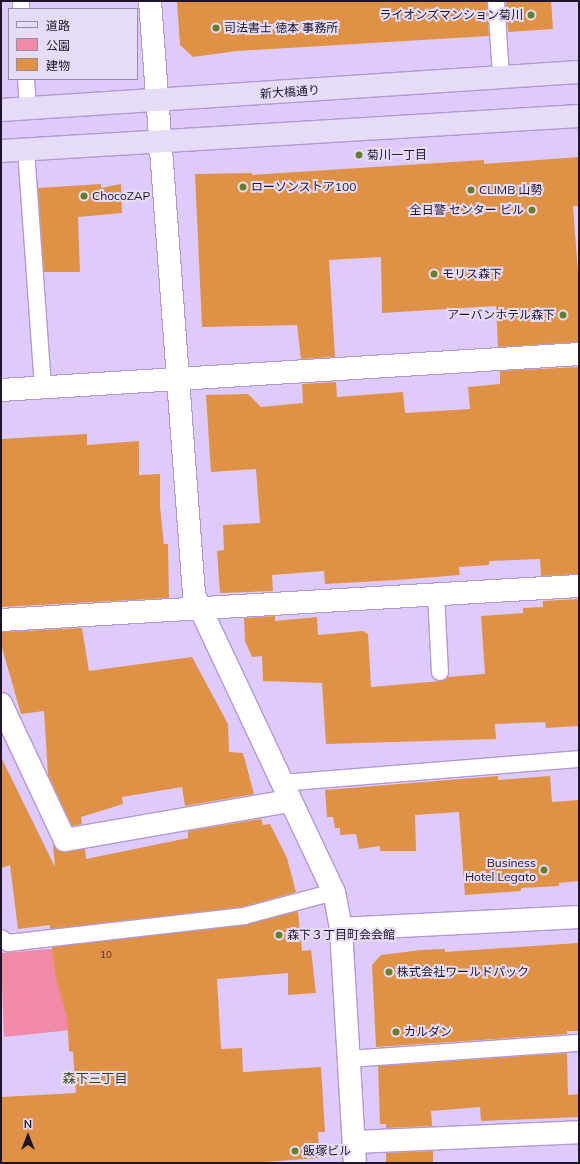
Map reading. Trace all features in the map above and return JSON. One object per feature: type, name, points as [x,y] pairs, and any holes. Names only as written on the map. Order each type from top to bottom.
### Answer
[{"type":"main road","name":"新大橋通り","points":[[1,110],[157,102],[579,72]]},
{"type":"main road","points":[[1,151],[579,116]]},
{"type":"street","points":[[150,1],[194,595],[202,608],[285,792],[334,892],[341,929],[356,1163]]},
{"type":"street","points":[[1,390],[579,354]]},
{"type":"street","points":[[1,620],[579,586]]},
{"type":"street","points":[[1,704],[65,840],[285,792]]},
{"type":"street","points":[[341,929],[579,917]]},
{"type":"street","points":[[354,1142],[579,1132]]},
{"type":"lane","points":[[496,1],[501,77]]},
{"type":"lane","points":[[26,80],[28,109]]},
{"type":"lane","points":[[26,150],[43,387]]},
{"type":"lane","points":[[436,594],[440,672]]},
{"type":"lane","points":[[285,792],[579,759]]},
{"type":"lane","points":[[1,938],[8,943],[244,916],[334,892]]},
{"type":"lane","points":[[349,1059],[579,1043]]},
{"type":"green space","points":[[63,948],[71,1030],[4,1037],[1,953]]},
{"type":"building","points":[[487,1],[489,36],[237,51],[193,57],[180,45],[177,2]]},
{"type":"building","name":"ライオンズマンション菊川","points":[[506,1],[551,1],[553,29],[508,32]]},
{"type":"building","points":[[579,157],[579,206],[573,206],[579,286],[579,342],[498,347],[496,306],[382,313],[381,257],[329,260],[335,357],[301,359],[297,325],[202,327],[195,174],[252,173],[252,175],[484,160],[484,164]]},
{"type":"building","points":[[101,184],[101,188],[121,184],[122,213],[78,217],[80,272],[44,272],[38,188]]},
{"type":"building","points":[[579,367],[579,574],[541,576],[540,559],[489,561],[489,565],[459,567],[460,575],[397,580],[325,584],[324,571],[272,575],[273,591],[220,593],[217,551],[224,550],[223,525],[260,523],[256,469],[211,472],[206,395],[248,394],[261,407],[303,403],[302,384],[336,382],[337,397],[403,392],[405,413],[470,409],[468,387],[500,384],[500,371]]},
{"type":"building","points":[[87,434],[87,445],[139,441],[139,475],[160,474],[160,506],[164,544],[168,544],[169,598],[1,607],[1,439]]},
{"type":"building","points":[[579,599],[579,726],[546,728],[545,722],[495,724],[496,739],[326,744],[322,683],[263,681],[262,656],[252,657],[245,641],[244,618],[275,616],[275,621],[317,617],[318,635],[363,631],[368,634],[371,687],[441,681],[448,677],[485,674],[481,616],[523,613],[523,608],[543,607],[543,601]]},
{"type":"building","points":[[82,628],[89,671],[192,657],[228,724],[229,752],[243,753],[254,794],[185,806],[182,787],[122,797],[123,804],[81,817],[82,824],[72,826],[48,775],[44,711],[21,714],[1,644],[1,632]]},
{"type":"building","points":[[1,757],[55,867],[53,844],[60,851],[85,849],[86,859],[188,838],[188,831],[261,819],[263,825],[270,824],[287,858],[296,892],[242,907],[50,929],[50,925],[18,929],[10,865],[1,868]]},
{"type":"building","points":[[498,776],[498,780],[550,776],[552,802],[579,800],[579,881],[559,883],[559,886],[521,888],[521,891],[465,895],[459,812],[415,815],[416,851],[380,851],[380,846],[359,849],[356,834],[340,835],[340,828],[335,828],[333,817],[327,817],[325,790]]},
{"type":"building","points":[[298,911],[302,951],[311,950],[316,993],[288,995],[288,973],[217,979],[221,1049],[242,1048],[243,1072],[321,1067],[325,1132],[318,1132],[319,1158],[249,1163],[1,1163],[1,1097],[76,1093],[73,1052],[69,1051],[67,1016],[56,979],[52,947],[245,925]]},
{"type":"building","points":[[578,943],[579,1031],[567,1031],[567,1034],[376,1047],[372,965],[381,955],[421,950],[445,949],[445,952]]},
{"type":"building","points":[[567,1053],[568,1095],[579,1094],[579,1117],[481,1121],[480,1107],[431,1111],[432,1126],[386,1128],[386,1124],[380,1124],[378,1066]]},
{"type":"building","points":[[433,1151],[433,1163],[386,1163],[386,1153]]},
{"type":"place","name":"ライオンズマンション菊川","points":[[531,15]]},
{"type":"place","name":"司法書士 徳本 事務所","points":[[216,28]]},
{"type":"place","name":"菊川一丁目","points":[[359,155]]},
{"type":"place","name":"ローソンストア100","points":[[243,187]]},
{"type":"place","name":"CLIMB 山勢","points":[[471,190]]},
{"type":"place","name":"ChocoZAP","points":[[84,196]]},
{"type":"place","name":"全日警 センター ビル","points":[[532,210]]},
{"type":"place","name":"モリス森下","points":[[434,274]]},
{"type":"place","name":"アーバンホテル森下","points":[[563,315]]},
{"type":"place","name":"Business Hotel Legato","points":[[544,870]]},
{"type":"place","name":"森下３丁目町会会館","points":[[279,935]]},
{"type":"place","name":"株式会社ワールドパック","points":[[389,972]]},
{"type":"place","name":"カルダン","points":[[396,1032]]},
{"type":"place","name":"飯塚ビル","points":[[295,1151]]},
{"type":"district","name":"森下三丁目","points":[[95,1078]]}]
